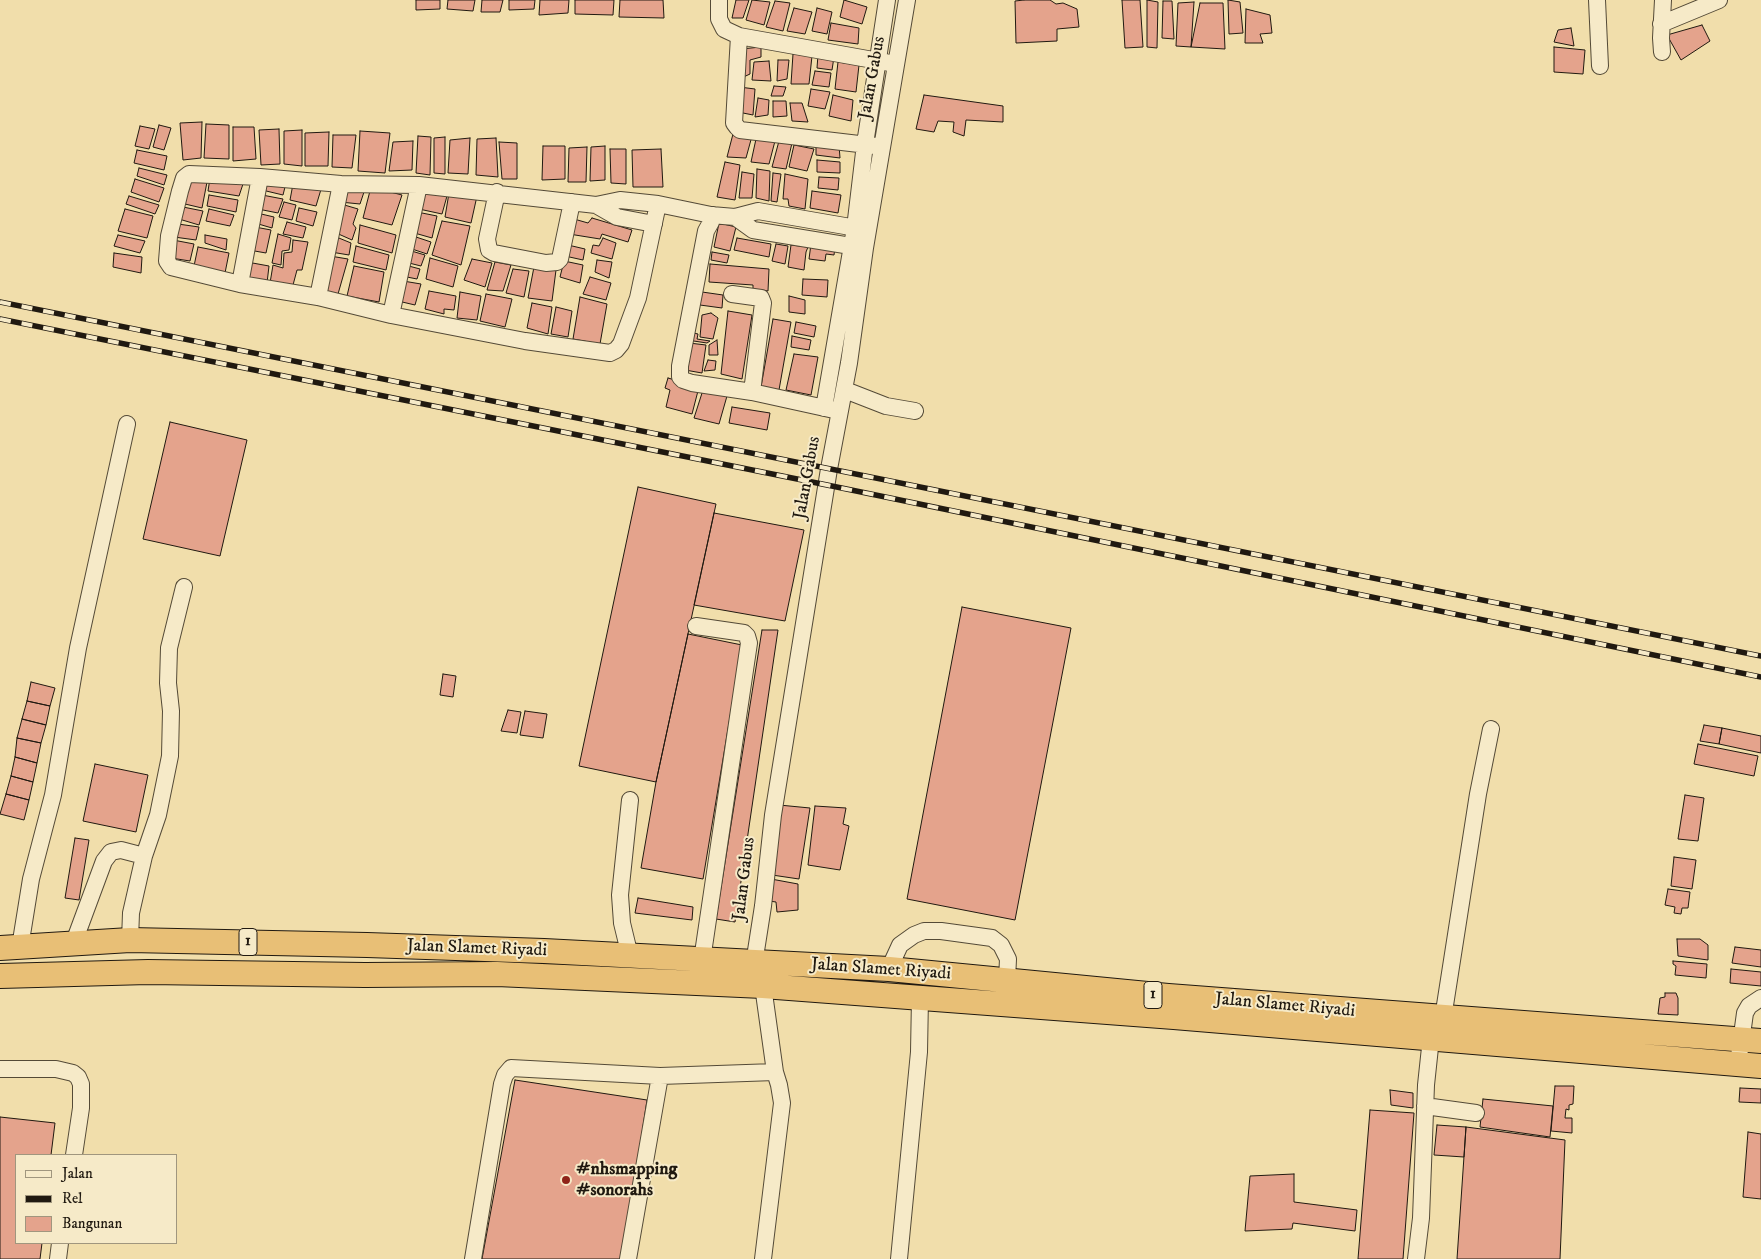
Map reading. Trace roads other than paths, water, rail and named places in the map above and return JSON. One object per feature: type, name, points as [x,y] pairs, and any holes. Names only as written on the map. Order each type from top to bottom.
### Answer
[{"type":"highway","name":"Jalan Slamet Riyadi","points":[[10,948],[74,942],[130,940],[497,949],[702,960],[756,978],[920,998],[1750,1065]]},
{"type":"highway","name":"Jalan Slamet Riyadi","points":[[0,976],[148,972],[756,978],[889,969],[1168,996],[1751,1041]]},
{"type":"street","points":[[718,0],[719,19],[724,29],[739,36],[897,64]]},
{"type":"street","points":[[824,408],[862,229],[873,145],[879,62],[887,0]]},
{"type":"street","name":"Jalan Gabus","points":[[873,145],[897,64],[907,0]]},
{"type":"street","points":[[1597,0],[1600,66]]},
{"type":"street","points":[[1662,52],[1661,24],[1663,0]]},
{"type":"street","points":[[1661,24],[1719,0]]},
{"type":"street","points":[[739,36],[734,123],[740,130],[873,145]]},
{"type":"street","points":[[658,204],[638,298],[621,344],[610,353],[525,341],[391,315],[318,297],[240,284],[171,267],[167,261],[169,236],[184,178],[189,174],[260,177],[341,184],[419,185],[497,192],[596,205],[620,200],[658,204],[712,215],[735,217],[758,211],[862,229]]},
{"type":"street","points":[[240,284],[260,177]]},
{"type":"street","points":[[318,297],[341,184]]},
{"type":"street","points":[[391,315],[419,185]]},
{"type":"street","points":[[497,192],[487,239],[490,250],[494,253],[546,263],[556,262],[560,259],[572,202]]},
{"type":"street","points":[[596,205],[617,217],[654,224]]},
{"type":"street","points":[[712,215],[704,240],[680,366],[680,377],[692,383],[752,392],[841,412]]},
{"type":"street","points":[[735,217],[753,230],[858,246]]},
{"type":"street","name":"Jalan Gabus","points":[[763,1259],[782,1104],[756,978],[773,815],[829,469],[845,390],[858,246]]},
{"type":"street","points":[[732,294],[761,298],[764,303],[752,392]]},
{"type":"street","points":[[845,390],[886,406],[915,411]]},
{"type":"street","points":[[10,948],[54,795],[78,648],[127,424]]},
{"type":"street","points":[[130,940],[132,912],[144,856],[158,815],[170,756],[169,648],[184,587]]},
{"type":"street","points":[[696,626],[744,633],[749,642],[702,960]]},
{"type":"street","points":[[1443,1018],[1478,794],[1491,729]]},
{"type":"street","points":[[630,800],[620,895],[622,922],[630,956]]},
{"type":"street","points":[[74,942],[104,861],[111,852],[121,850],[144,856]]},
{"type":"street","points":[[889,969],[900,945],[919,933],[941,931],[992,938],[1001,945],[1008,959],[1007,980]]},
{"type":"street","points":[[899,1259],[919,1052],[920,998]]},
{"type":"street","points":[[1750,1065],[1751,1041],[1745,1013],[1748,1006],[1761,998]]},
{"type":"street","points":[[1416,1259],[1421,1218],[1425,1106],[1431,1038]]},
{"type":"street","points":[[473,1259],[502,1084],[505,1075],[511,1068],[660,1076],[775,1072]]},
{"type":"street","points":[[0,1069],[56,1069],[73,1073],[78,1077],[81,1084],[81,1108],[74,1154]]},
{"type":"street","points":[[628,1259],[660,1076]]},
{"type":"street","points":[[1425,1106],[1476,1113]]},
{"type":"street","points":[[58,1259],[60,1244]]},
{"type":"railway","points":[[0,302],[1761,656]]},
{"type":"railway","points":[[0,319],[827,485],[1761,677]]},
{"type":"place","name":"#nhsmapping #sonorahs","points":[[566,1180]]}]
